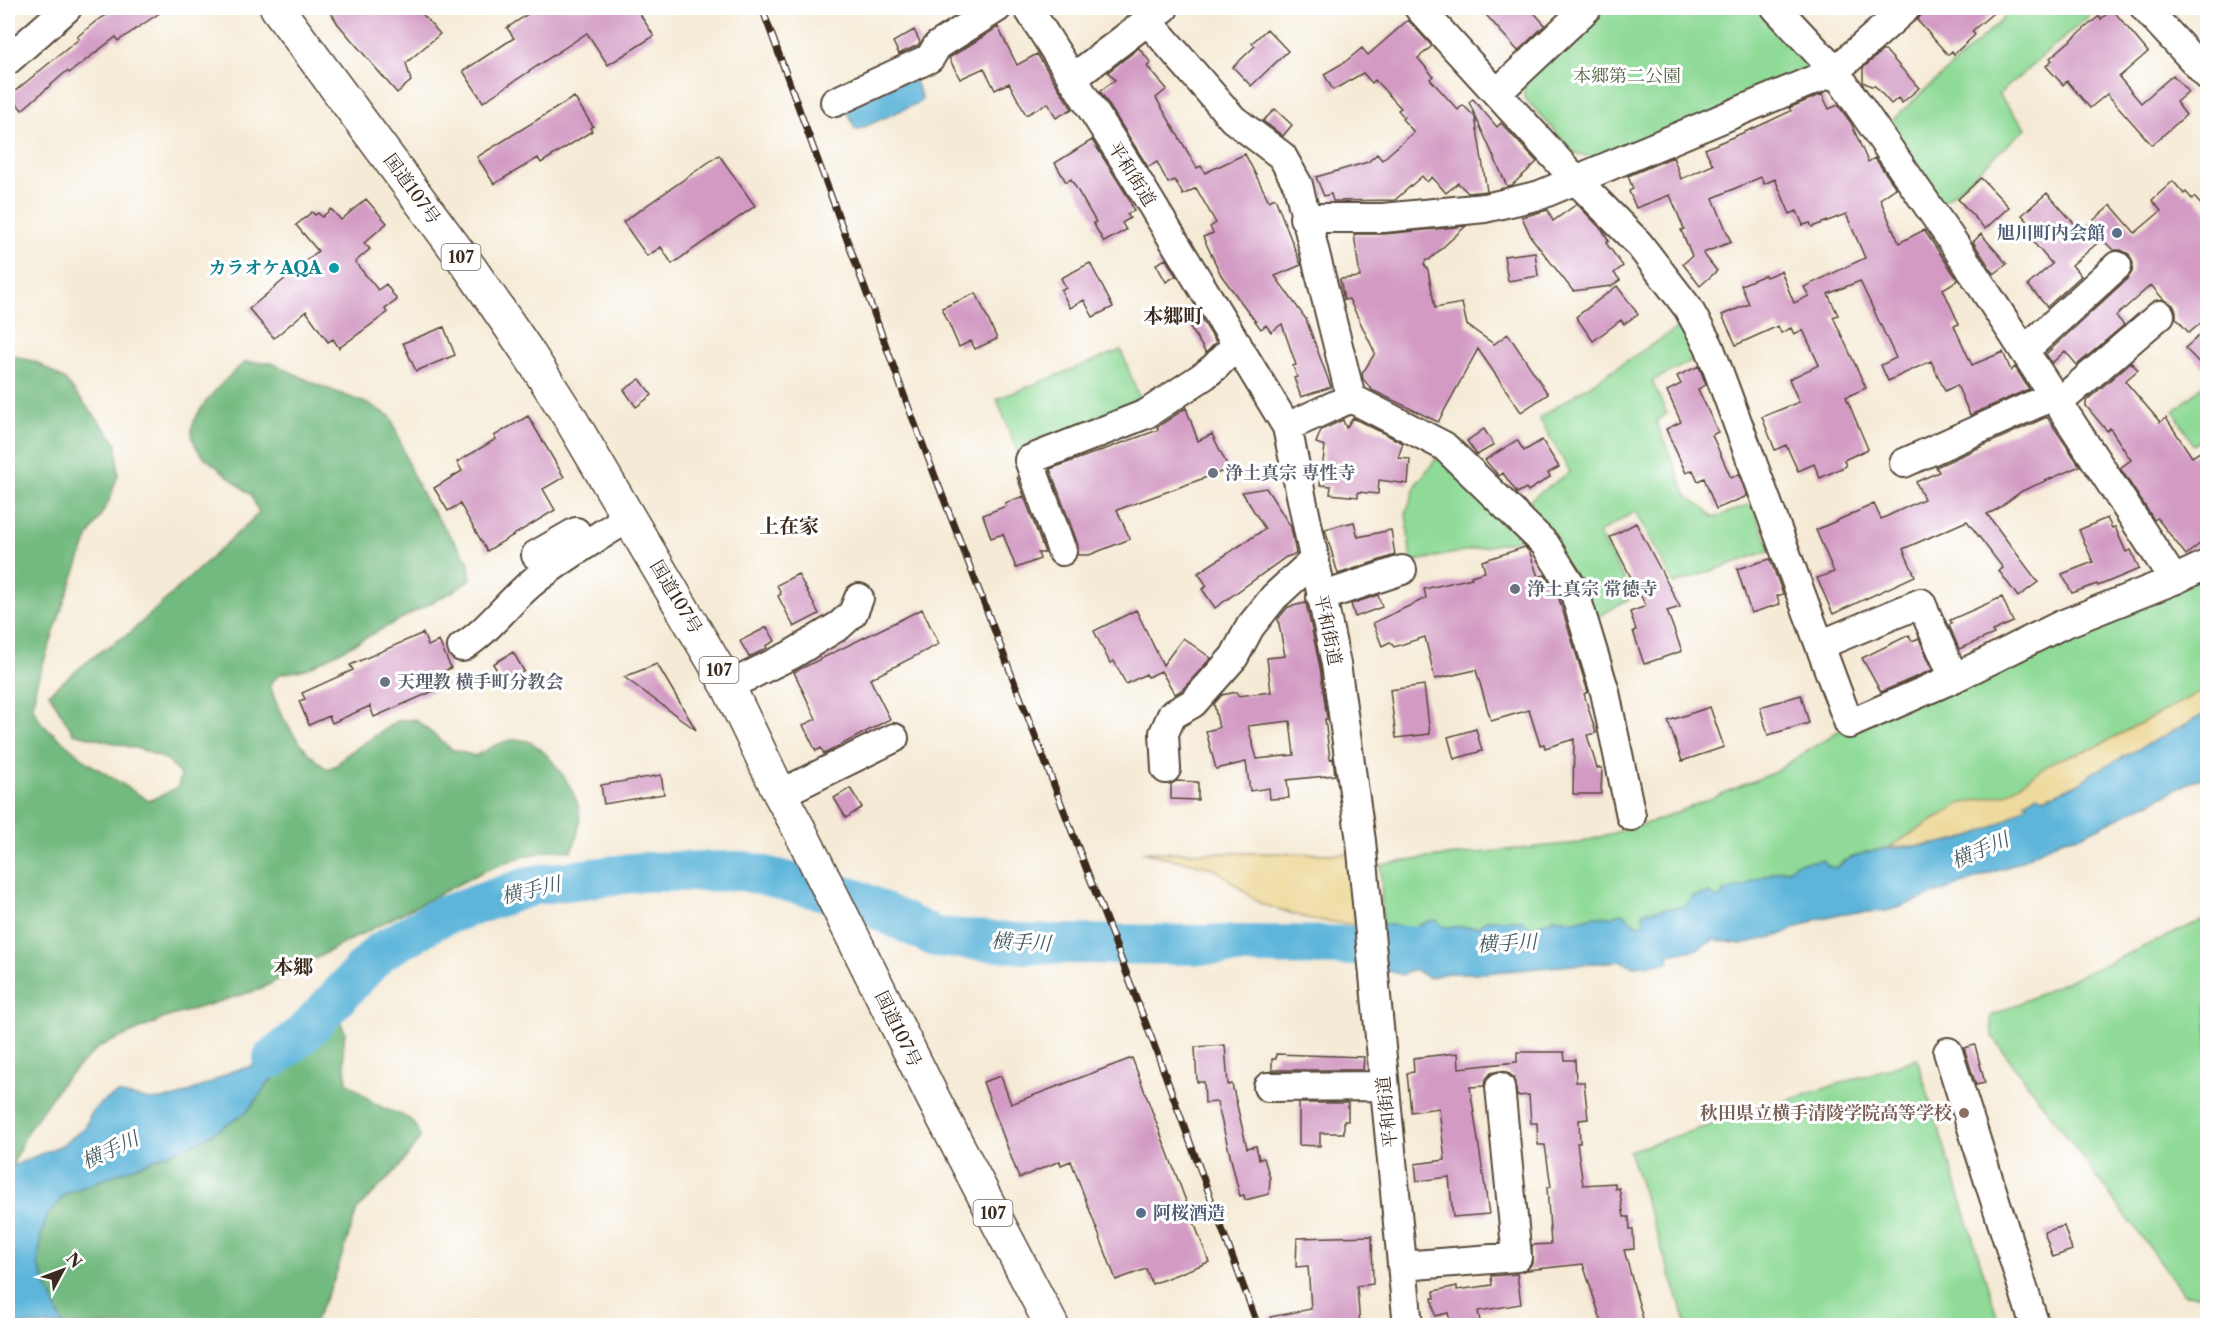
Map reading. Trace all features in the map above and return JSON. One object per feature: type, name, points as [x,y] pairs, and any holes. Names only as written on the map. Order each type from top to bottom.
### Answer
[{"type":"highway","name":"国道107号","points":[[277,8],[470,268],[527,351],[728,686],[934,1100],[1052,1326]]},
{"type":"street","points":[[8,60],[67,8]]},
{"type":"street","points":[[835,102],[930,58],[938,46],[997,8]]},
{"type":"street","name":"平和街道","points":[[1028,8],[1135,177],[1287,427],[1336,664],[1363,858],[1408,1326]]},
{"type":"street","points":[[1419,8],[1575,179],[1638,243],[1688,308],[1709,346],[1849,724],[1954,678],[2061,625],[2208,564]]},
{"type":"street","points":[[1497,93],[1587,8]]},
{"type":"street","points":[[1776,8],[1835,71],[1953,242],[2174,580]]},
{"type":"street","points":[[1304,218],[1383,218],[1485,208],[1540,195],[1835,71],[1906,8]]},
{"type":"street","points":[[2145,8],[2208,76]]},
{"type":"street","points":[[1072,79],[1156,14],[1233,119],[1281,156],[1298,185],[1304,218],[1351,398],[1444,446],[1545,544],[1574,590],[1605,692],[1631,816]]},
{"type":"street","points":[[2024,351],[2117,266]]},
{"type":"street","points":[[1904,463],[2056,400],[2160,315]]},
{"type":"street","points":[[1062,551],[1029,460],[1146,414],[1216,366],[1237,344]]},
{"type":"street","points":[[1287,427],[1351,398]]},
{"type":"street","points":[[536,555],[625,511]]},
{"type":"street","points":[[462,647],[478,637],[531,583],[625,511]]},
{"type":"street","points":[[1166,769],[1164,733],[1172,715],[1193,703],[1234,657],[1250,627],[1274,597],[1313,561]]},
{"type":"street","points":[[1321,597],[1402,570]]},
{"type":"street","points":[[728,686],[791,655],[840,625],[853,613],[859,598]]},
{"type":"street","points":[[1820,645],[1921,603],[1954,678]]},
{"type":"street","points":[[780,794],[894,738]]},
{"type":"street","points":[[1948,1053],[2035,1326]]},
{"type":"street","points":[[1268,1088],[1384,1086]]},
{"type":"street","points":[[1402,1266],[1517,1257],[1500,1087]]},
{"type":"green space","name":"本郷第二公園","points":[[1600,8],[1762,8],[1809,58],[1804,75],[1602,160],[1575,153],[1524,97],[1523,78]]},
{"type":"green space","points":[[2015,8],[2098,8],[1998,95],[2026,128],[1939,206],[1888,124]]},
{"type":"green space","points":[[1682,325],[1701,356],[1652,381],[1667,414],[1656,421],[1687,496],[1706,509],[1713,518],[1751,504],[1771,550],[1674,584],[1636,511],[1598,533],[1634,596],[1594,619],[1521,506],[1570,472],[1539,418]]},
{"type":"green space","points":[[1121,350],[1143,407],[1019,456],[997,399]]},
{"type":"green space","points":[[8,354],[36,362],[65,380],[117,443],[118,475],[109,501],[88,538],[64,602],[36,685],[33,708],[42,724],[90,764],[149,801],[177,788],[181,776],[166,759],[143,750],[73,733],[49,693],[98,653],[130,633],[259,513],[251,495],[202,455],[193,440],[192,429],[194,421],[206,402],[222,383],[245,362],[272,363],[318,385],[371,405],[391,417],[411,471],[428,505],[468,560],[471,578],[459,588],[307,669],[280,674],[270,684],[278,708],[291,731],[308,752],[327,769],[337,765],[346,755],[397,721],[415,719],[451,749],[475,756],[504,742],[523,740],[539,748],[555,765],[569,785],[577,802],[580,821],[578,834],[571,851],[552,850],[518,858],[484,871],[261,989],[168,1017],[99,1047],[63,1081],[27,1132],[8,1176]]},
{"type":"green space","points":[[2207,382],[2207,437],[2193,445],[2174,411]]},
{"type":"green space","points":[[1440,454],[1523,539],[1411,562],[1406,512],[1417,483]]},
{"type":"green space","points":[[2207,564],[2207,691],[2194,695],[2094,748],[2054,761],[2006,794],[1960,804],[1888,848],[1866,852],[1843,861],[1836,868],[1827,866],[1781,870],[1754,880],[1744,887],[1723,891],[1724,896],[1717,899],[1709,893],[1691,897],[1686,906],[1643,912],[1644,922],[1640,925],[1612,917],[1594,916],[1575,921],[1555,918],[1532,928],[1522,920],[1479,927],[1444,927],[1435,921],[1428,921],[1415,928],[1382,924],[1381,865],[1426,858],[1579,843],[1658,820],[1775,772],[1849,724]]},
{"type":"green space","points":[[2207,918],[2207,1296],[2184,1294],[1992,1036],[1991,1016]]},
{"type":"green space","points":[[341,1023],[345,1032],[343,1050],[347,1082],[374,1103],[409,1119],[417,1129],[420,1138],[400,1166],[357,1210],[334,1280],[313,1325],[63,1325],[38,1265],[41,1236],[47,1216],[66,1194],[200,1141],[246,1113],[269,1082],[322,1031]]},
{"type":"green space","points":[[1917,1059],[2000,1325],[1687,1325],[1629,1151]]},
{"type":"sand","points":[[2207,691],[2207,713],[2069,788],[2025,802],[2029,804],[1994,827],[1954,841],[1888,848],[1960,804],[2006,794],[2054,761],[2094,748],[2194,695]]},
{"type":"sand","points":[[1141,852],[1352,854],[1355,925],[1310,919],[1261,904],[1214,868]]},
{"type":"water","points":[[913,77],[922,98],[920,102],[857,130],[855,128],[845,107]]},
{"type":"water","points":[[2207,713],[2207,777],[2195,780],[2081,836],[2063,839],[2012,865],[1900,907],[1886,911],[1844,913],[1818,919],[1777,936],[1741,944],[1714,940],[1695,950],[1667,954],[1670,962],[1634,966],[1620,961],[1482,973],[1447,973],[1428,978],[1414,969],[1403,975],[1385,970],[1382,924],[1415,928],[1428,921],[1436,920],[1444,927],[1478,927],[1486,920],[1522,920],[1532,928],[1555,918],[1575,921],[1594,916],[1612,917],[1623,913],[1634,923],[1640,925],[1644,922],[1643,912],[1685,906],[1691,897],[1709,893],[1717,898],[1723,896],[1723,891],[1743,887],[1754,880],[1781,870],[1789,870],[1796,863],[1823,860],[1828,866],[1836,868],[1845,861],[1868,852],[1942,843],[1969,836],[1994,827],[2017,813],[2028,804],[2024,802],[2036,795],[2045,798],[2080,783],[2091,774]]},
{"type":"water","points":[[305,1014],[322,1030],[269,1082],[246,1113],[200,1141],[66,1194],[47,1216],[41,1236],[38,1265],[63,1325],[8,1325],[8,1168],[62,1145],[86,1127],[90,1115],[98,1105],[117,1093],[150,1100],[177,1097],[232,1071],[250,1067]]},
{"type":"building","points":[[119,8],[167,8],[118,41],[116,37],[69,73],[67,71],[22,110],[10,95],[79,39],[77,37],[96,21]]},
{"type":"building","points":[[328,8],[417,8],[440,34],[406,63],[411,81],[397,93],[338,24]]},
{"type":"building","points":[[537,8],[636,8],[654,36],[608,65],[587,33],[483,102],[463,71],[514,38],[507,28]]},
{"type":"building","points":[[1480,8],[1530,8],[1545,25],[1518,51]]},
{"type":"building","points":[[1927,8],[1999,8],[1972,31],[1975,35],[1954,54],[1952,51],[1948,55],[1917,20]]},
{"type":"building","points":[[2112,9],[2148,52],[2119,77],[2141,103],[2173,75],[2188,92],[2176,102],[2186,115],[2152,145],[2107,94],[2090,108],[2067,81],[2063,85],[2046,66],[2052,60],[2050,58],[2099,16],[2101,19]]},
{"type":"building","points":[[1408,20],[1432,46],[1418,58],[1433,76],[1430,79],[1458,110],[1463,105],[1475,117],[1487,191],[1468,193],[1458,183],[1446,193],[1432,177],[1427,182],[1422,176],[1395,200],[1333,201],[1331,194],[1324,196],[1316,177],[1368,162],[1377,154],[1382,160],[1414,132],[1402,119],[1404,117],[1398,110],[1401,108],[1375,80],[1372,83],[1363,73],[1333,90],[1324,74],[1345,62],[1362,48],[1368,55]]},
{"type":"building","points":[[998,27],[1017,65],[1037,54],[1072,109],[1056,118],[1048,103],[1026,115],[1009,83],[995,90],[984,68],[960,79],[949,58]]},
{"type":"building","points":[[1267,29],[1288,51],[1251,86],[1233,67],[1255,46],[1252,43]]},
{"type":"building","points":[[914,30],[920,42],[899,54],[893,42]]},
{"type":"building","points":[[1139,48],[1151,63],[1147,66],[1167,89],[1156,98],[1197,168],[1201,166],[1205,173],[1245,154],[1269,201],[1275,198],[1301,265],[1275,276],[1306,319],[1331,387],[1301,397],[1294,378],[1297,377],[1293,366],[1296,365],[1282,324],[1271,332],[1266,325],[1261,329],[1221,275],[1203,237],[1213,233],[1210,227],[1216,223],[1196,188],[1183,195],[1175,180],[1168,183],[1157,162],[1148,167],[1100,91],[1115,80],[1108,72]]},
{"type":"building","points":[[1882,51],[1886,51],[1919,88],[1902,103],[1898,98],[1891,104],[1875,86],[1863,82],[1863,68]]},
{"type":"building","points":[[1822,94],[1829,109],[1838,105],[1851,123],[1868,162],[1875,158],[1896,188],[1880,199],[1899,243],[1924,230],[1958,280],[1943,289],[1959,324],[1954,326],[1972,365],[2003,352],[2011,371],[2015,367],[2029,389],[1970,415],[1957,385],[1945,391],[1931,361],[1888,381],[1881,365],[1896,358],[1860,281],[1828,294],[1838,315],[1833,317],[1866,388],[1846,397],[1868,449],[1844,460],[1846,466],[1820,478],[1814,464],[1798,471],[1786,445],[1775,450],[1762,417],[1799,402],[1789,379],[1819,365],[1803,330],[1794,334],[1791,328],[1781,333],[1778,326],[1736,345],[1722,315],[1749,304],[1741,285],[1765,275],[1766,277],[1781,271],[1794,303],[1809,296],[1804,287],[1865,258],[1846,214],[1812,227],[1810,223],[1803,225],[1797,211],[1790,214],[1775,179],[1764,184],[1761,177],[1713,198],[1731,242],[1703,253],[1717,271],[1700,286],[1683,264],[1692,256],[1670,195],[1636,208],[1629,191],[1633,189],[1628,176],[1673,157],[1681,179],[1713,165],[1705,149],[1791,111],[1789,108]]},
{"type":"building","points":[[574,97],[593,126],[590,128],[592,131],[541,163],[538,158],[494,184],[477,157]]},
{"type":"building","points":[[1473,99],[1497,127],[1501,123],[1537,162],[1512,185],[1507,186],[1469,102]]},
{"type":"building","points":[[1275,109],[1292,125],[1283,136],[1263,121]]},
{"type":"building","points":[[1092,140],[1128,197],[1134,211],[1127,214],[1130,218],[1122,223],[1126,230],[1104,242],[1093,223],[1096,222],[1071,179],[1066,182],[1055,163]]},
{"type":"building","points":[[719,155],[755,206],[672,264],[661,247],[647,256],[623,222]]},
{"type":"building","points":[[1981,178],[2009,207],[1985,229],[1958,199]]},
{"type":"building","points":[[2173,181],[2184,194],[2186,192],[2192,199],[2194,197],[2208,212],[2208,317],[2189,333],[2176,318],[2173,305],[2163,299],[2151,285],[2116,316],[2124,325],[2077,365],[2065,351],[2052,363],[2046,354],[2128,278],[2132,272],[2133,263],[2129,254],[2121,250],[2113,250],[2102,239],[2072,265],[2081,276],[2047,307],[2028,285],[2052,264],[2033,242],[2041,235],[2022,215],[2047,193],[2081,231],[2111,205],[2135,233],[2161,211],[2152,200]]},
{"type":"building","name":"カラオケAQA","points":[[366,199],[387,223],[364,243],[370,249],[355,262],[378,290],[386,284],[397,300],[385,309],[387,313],[339,348],[333,339],[328,342],[306,311],[274,338],[249,309],[318,251],[296,225],[312,212],[322,217],[331,209],[341,220]]},
{"type":"building","points":[[1577,204],[1603,231],[1609,241],[1606,243],[1623,266],[1614,273],[1620,280],[1611,286],[1573,291],[1531,237],[1522,217],[1548,210],[1553,221]]},
{"type":"building","points":[[1466,226],[1424,264],[1428,270],[1435,308],[1462,303],[1467,325],[1494,344],[1508,334],[1548,394],[1521,412],[1478,349],[1438,422],[1372,390],[1363,379],[1362,374],[1375,353],[1349,299],[1344,300],[1340,279],[1360,277],[1354,234],[1384,234]]},
{"type":"building","points":[[1981,234],[2007,264],[1994,274],[1973,242]]},
{"type":"building","points":[[1535,252],[1538,276],[1508,281],[1504,256]]},
{"type":"building","points":[[1166,259],[1176,276],[1166,282],[1156,264]]},
{"type":"building","points":[[1090,263],[1113,307],[1093,317],[1084,300],[1070,308],[1061,290],[1066,288],[1061,278]]},
{"type":"building","points":[[1617,286],[1638,314],[1624,324],[1621,320],[1593,341],[1576,317]]},
{"type":"building","points":[[976,293],[997,339],[975,349],[971,341],[959,347],[942,308]]},
{"type":"building","points":[[1199,315],[1216,342],[1206,353],[1187,322]]},
{"type":"building","points":[[444,327],[455,355],[416,371],[403,343]]},
{"type":"building","points":[[2208,328],[2208,372],[2185,348]]},
{"type":"building","points":[[2131,362],[2138,370],[2125,381],[2160,422],[2166,418],[2192,457],[2208,447],[2208,537],[2186,555],[2157,518],[2154,520],[2120,468],[2131,460],[2110,428],[2107,431],[2086,406],[2086,401]]},
{"type":"building","points":[[1699,366],[1706,385],[1698,389],[1718,432],[1712,435],[1731,478],[1739,474],[1747,496],[1716,509],[1704,478],[1698,481],[1693,470],[1686,473],[1666,429],[1681,422],[1667,391],[1681,384],[1677,376]]},
{"type":"building","points":[[640,379],[652,395],[636,407],[624,390]]},
{"type":"building","points":[[1186,408],[1198,441],[1212,434],[1229,469],[1117,510],[1130,539],[1089,555],[1078,555],[1078,545],[1050,469],[1158,430],[1157,427]]},
{"type":"building","points":[[528,416],[564,477],[543,489],[555,510],[487,551],[460,504],[448,511],[434,488],[462,471],[457,462],[496,439],[494,436]]},
{"type":"building","points":[[2047,417],[2080,466],[2022,491],[1987,514],[2038,582],[2018,597],[1999,571],[2003,568],[1967,521],[1903,549],[1915,576],[1833,614],[1817,578],[1834,572],[1816,530],[1874,504],[1881,519],[1924,499],[1916,482],[1939,472],[1936,467]]},
{"type":"building","points":[[1353,418],[1403,443],[1398,458],[1410,459],[1408,484],[1379,480],[1378,494],[1358,492],[1358,497],[1330,494],[1331,486],[1320,485],[1325,446],[1316,443],[1321,430],[1343,420],[1346,428]]},
{"type":"building","points":[[1484,429],[1494,445],[1477,455],[1467,441]]},
{"type":"building","points":[[1517,440],[1524,451],[1542,440],[1559,467],[1548,473],[1550,477],[1528,491],[1526,488],[1517,493],[1503,473],[1499,476],[1485,460]]},
{"type":"building","points":[[1266,488],[1291,527],[1296,554],[1286,557],[1215,608],[1202,589],[1207,586],[1198,573],[1265,529],[1242,492]]},
{"type":"building","points":[[1024,496],[1045,553],[1038,553],[1040,559],[1016,568],[1003,534],[991,538],[983,515],[1006,506],[1005,503]]},
{"type":"building","points":[[2107,518],[2112,528],[2115,527],[2126,552],[2131,550],[2139,569],[2098,586],[2097,584],[2072,593],[2062,574],[2093,562],[2079,530]]},
{"type":"building","points":[[1354,522],[1358,537],[1391,530],[1395,555],[1338,574],[1325,529]]},
{"type":"building","points":[[1636,523],[1680,607],[1667,611],[1682,651],[1644,664],[1633,631],[1636,630],[1630,612],[1646,606],[1610,537]]},
{"type":"building","points":[[1525,547],[1530,553],[1538,577],[1545,575],[1558,596],[1588,692],[1584,694],[1596,733],[1587,735],[1597,768],[1602,768],[1601,794],[1573,794],[1574,739],[1545,748],[1544,744],[1540,745],[1529,710],[1491,721],[1476,670],[1435,679],[1425,637],[1394,647],[1390,642],[1382,646],[1373,623],[1426,598],[1424,589],[1472,578],[1471,576],[1485,572],[1482,561]]},
{"type":"building","points":[[1770,559],[1783,594],[1777,596],[1780,604],[1751,613],[1737,569]]},
{"type":"building","points":[[798,574],[819,614],[794,627],[778,596],[781,594],[777,585]]},
{"type":"building","points":[[1378,595],[1382,607],[1355,617],[1351,604]]},
{"type":"building","points":[[2002,597],[2013,622],[1992,631],[1994,634],[1959,649],[1949,625],[1952,623],[1950,620]]},
{"type":"building","points":[[1306,603],[1320,667],[1330,759],[1333,758],[1335,775],[1287,780],[1289,798],[1270,799],[1269,788],[1250,791],[1246,762],[1216,769],[1206,731],[1219,728],[1214,704],[1222,695],[1237,692],[1238,696],[1271,692],[1267,658],[1285,656],[1278,619],[1288,607]],"holes":[[[1290,721],[1294,755],[1257,759],[1248,726]]]},
{"type":"building","points":[[922,609],[939,644],[870,679],[890,719],[824,754],[821,748],[816,751],[803,725],[816,719],[794,672]]},
{"type":"building","points":[[1136,610],[1163,665],[1183,638],[1211,658],[1182,690],[1175,694],[1161,671],[1148,677],[1146,674],[1126,684],[1114,661],[1110,663],[1094,631]]},
{"type":"building","points":[[767,627],[775,641],[749,657],[740,641]]},
{"type":"building","name":"天理教 横手町分教会","points":[[423,633],[428,646],[439,641],[451,668],[440,673],[445,686],[374,717],[370,706],[332,723],[329,716],[309,725],[299,701],[305,699],[302,693],[353,670],[350,665]]},
{"type":"building","points":[[1909,635],[1912,641],[1919,638],[1932,670],[1881,692],[1862,658]]},
{"type":"building","points":[[513,652],[524,671],[505,683],[493,664]]},
{"type":"building","points":[[657,664],[696,730],[624,677]]},
{"type":"building","points":[[1424,685],[1430,734],[1396,738],[1390,690]]},
{"type":"building","points":[[1801,695],[1809,723],[1768,735],[1760,707]]},
{"type":"building","points":[[1710,707],[1724,747],[1682,761],[1668,721]]},
{"type":"building","points":[[1476,729],[1482,751],[1454,759],[1448,737]]},
{"type":"building","points":[[661,775],[664,794],[604,804],[601,785]]},
{"type":"building","points":[[1176,781],[1198,782],[1198,800],[1171,799],[1171,784]]},
{"type":"building","points":[[850,788],[862,807],[846,818],[834,798]]},
{"type":"building","points":[[1225,1045],[1228,1085],[1232,1084],[1247,1148],[1256,1146],[1259,1159],[1264,1158],[1270,1178],[1269,1194],[1245,1200],[1244,1195],[1240,1196],[1217,1102],[1205,1103],[1204,1082],[1197,1082],[1195,1047]]},
{"type":"building","points":[[1975,1045],[1985,1083],[1976,1085],[1964,1048]]},
{"type":"building","points":[[1517,1052],[1564,1052],[1565,1060],[1575,1060],[1576,1082],[1584,1082],[1588,1119],[1579,1120],[1580,1143],[1577,1143],[1583,1185],[1615,1183],[1615,1189],[1619,1188],[1624,1217],[1629,1217],[1630,1230],[1633,1230],[1634,1249],[1624,1250],[1645,1326],[1603,1326],[1583,1264],[1527,1270],[1532,1263],[1532,1245],[1551,1244],[1547,1187],[1551,1187],[1545,1145],[1538,1145],[1537,1123],[1531,1123],[1529,1095],[1517,1096],[1514,1078],[1507,1072],[1491,1073],[1485,1080],[1484,1086],[1470,1087],[1489,1214],[1453,1217],[1449,1177],[1417,1181],[1415,1164],[1445,1160],[1439,1108],[1411,1112],[1407,1073],[1414,1072],[1413,1058],[1458,1053],[1459,1068],[1517,1062]]},
{"type":"building","points":[[1276,1054],[1364,1057],[1363,1070],[1272,1070],[1272,1059],[1276,1059]]},
{"type":"building","name":"阿桜酒造","points":[[1132,1058],[1209,1262],[1152,1284],[1146,1269],[1116,1280],[1071,1161],[1061,1165],[1060,1161],[1019,1178],[983,1082],[1001,1076],[1011,1104]]},
{"type":"building","points":[[1299,1103],[1348,1103],[1348,1121],[1344,1121],[1344,1133],[1320,1133],[1320,1146],[1299,1145]]},
{"type":"building","points":[[2064,1226],[2072,1250],[2053,1257],[2044,1232]]},
{"type":"building","points":[[1372,1236],[1373,1284],[1357,1286],[1360,1326],[1270,1326],[1270,1317],[1311,1309],[1308,1266],[1296,1267],[1297,1238]]},
{"type":"building","points":[[1517,1274],[1521,1304],[1478,1311],[1481,1326],[1451,1326],[1448,1313],[1435,1316],[1432,1298],[1435,1298],[1434,1291],[1457,1286],[1457,1290],[1492,1285],[1491,1276]]},
{"type":"waterway","name":"横手川","points":[[273,1058],[302,1035],[380,952],[440,917],[534,885],[641,872],[744,871],[856,899],[935,937],[1028,944],[1413,946]]},
{"type":"railway","points":[[762,8],[908,406],[1153,1042],[1258,1326]]},
{"type":"place","name":"旭川町内会館","points":[[2117,233]]},
{"type":"place","name":"カラオケAQA","points":[[334,268]]},
{"type":"place","name":"浄土真宗 専性寺","points":[[1213,473]]},
{"type":"place","name":"浄土真宗 常徳寺","points":[[1515,589]]},
{"type":"place","name":"天理教 横手町分教会","points":[[385,682]]},
{"type":"place","name":"秋田県立横手清陵学院高等学校","points":[[1964,1113]]},
{"type":"place","name":"阿桜酒造","points":[[1141,1213]]},
{"type":"district","name":"本郷町","points":[[1173,316]]},
{"type":"district","name":"上在家","points":[[789,526]]},
{"type":"district","name":"本郷","points":[[293,967]]}]
